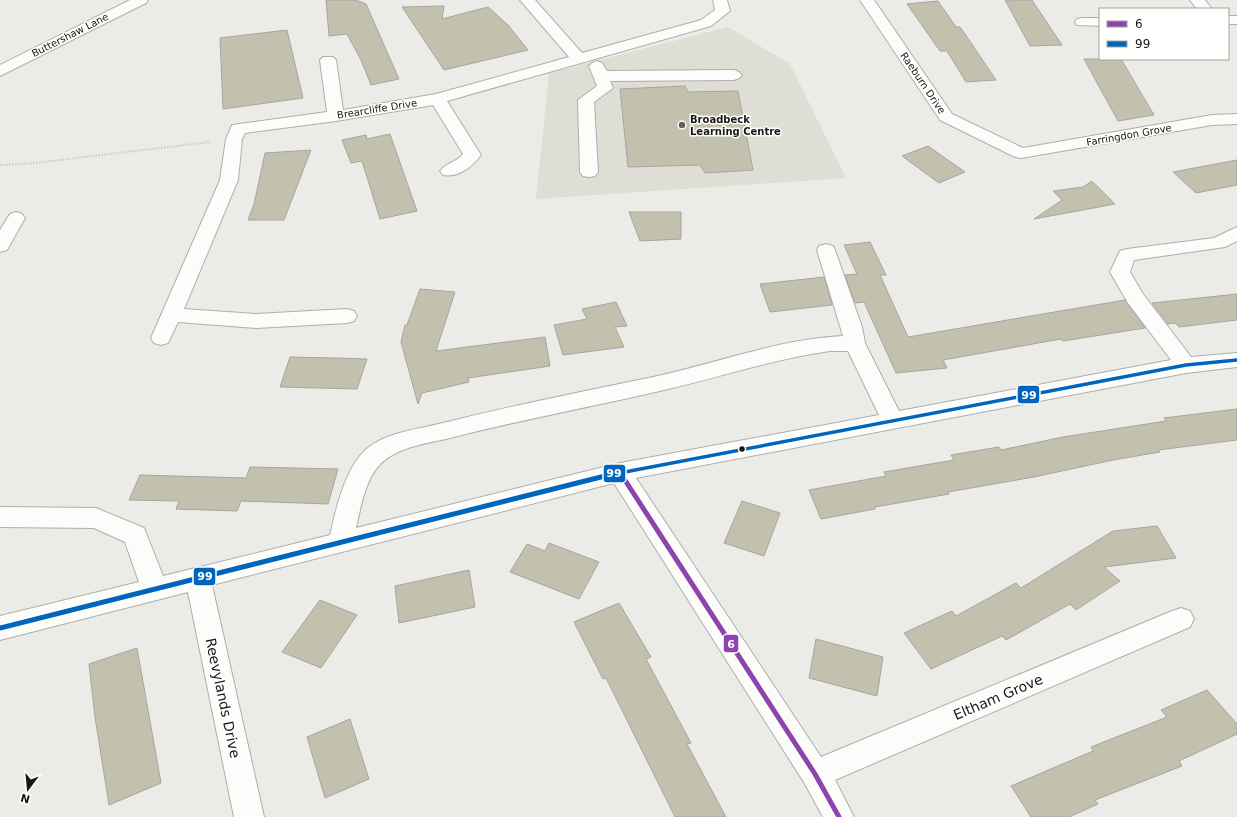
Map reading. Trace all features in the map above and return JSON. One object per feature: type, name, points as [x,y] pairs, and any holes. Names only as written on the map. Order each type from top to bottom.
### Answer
[{"type":"street","name":"Buttershaw Lane","points":[[0,71],[141,0]]},
{"type":"street","points":[[527,0],[586,57],[601,76],[605,88],[586,100],[589,172]]},
{"type":"street","name":"Brearcliffe Drive","points":[[234,139],[238,129],[438,100],[706,23],[723,11],[720,0]]},
{"type":"street","name":"Raeburn Drive","points":[[867,0],[946,117],[1021,153]]},
{"type":"street","points":[[1197,0],[1204,8]]},
{"type":"street","points":[[1082,22],[1099,22]]},
{"type":"street","points":[[328,60],[336,116]]},
{"type":"street","points":[[601,76],[734,75]]},
{"type":"street","points":[[438,100],[472,155],[464,164],[449,171]]},
{"type":"street","name":"Farringdon Grove","points":[[1021,153],[1212,120],[1237,119]]},
{"type":"street","points":[[161,338],[229,180],[234,139]]},
{"type":"street","points":[[0,246],[16,218]]},
{"type":"street","points":[[1186,365],[1135,298],[1120,272],[1127,255],[1218,243],[1237,233]]},
{"type":"street","points":[[826,250],[852,327],[855,343],[893,420]]},
{"type":"street","points":[[172,315],[256,321],[347,316]]},
{"type":"street","points":[[341,542],[348,508],[363,471],[375,455],[394,444],[467,425],[662,382],[774,354],[830,343],[855,343]]},
{"type":"street","points":[[0,628],[620,472],[1186,365],[1237,360]]},
{"type":"street","points":[[620,472],[815,774],[838,817]]},
{"type":"street","points":[[0,517],[96,518],[135,535],[155,590]]},
{"type":"street","name":"Reevylands Drive","points":[[198,578],[249,817]]},
{"type":"street","name":"Eltham Grove","points":[[815,774],[1181,619]]},
{"type":"path","points":[[0,165],[35,163],[234,139]]},
{"type":"shaded area","name":"Broadbeck Learning Centre","points":[[728,27],[790,64],[846,178],[536,199],[549,73]]},
{"type":"building","points":[[326,0],[356,0],[366,4],[399,79],[371,85],[361,60],[347,34],[329,36]]},
{"type":"building","points":[[1005,0],[1032,0],[1062,45],[1030,46]]},
{"type":"building","points":[[938,1],[956,27],[960,27],[996,80],[966,82],[947,51],[940,51],[907,4]]},
{"type":"building","points":[[444,6],[442,19],[488,7],[508,25],[528,50],[444,70],[402,7]]},
{"type":"building","points":[[287,30],[303,98],[223,109],[220,38]]},
{"type":"building","points":[[1084,59],[1122,60],[1154,115],[1118,121]]},
{"type":"building","points":[[685,86],[688,92],[738,91],[753,170],[705,173],[700,165],[628,167],[620,89]]},
{"type":"building","points":[[390,134],[417,211],[380,219],[362,161],[351,163],[342,140],[366,135],[367,139]]},
{"type":"building","points":[[928,146],[965,172],[939,183],[902,156]]},
{"type":"building","points":[[311,150],[284,220],[248,220],[254,204],[265,153]]},
{"type":"building","points":[[1237,160],[1237,185],[1196,193],[1173,172]]},
{"type":"building","points":[[1092,181],[1115,204],[1034,219],[1062,200],[1053,191],[1083,187]]},
{"type":"building","points":[[629,212],[681,212],[681,239],[640,241]]},
{"type":"building","points":[[870,242],[886,275],[880,275],[908,337],[1125,300],[1145,328],[1063,341],[1061,339],[943,360],[947,368],[896,373],[864,302],[855,303],[845,275],[857,274],[844,245]]},
{"type":"building","points":[[824,277],[832,305],[770,312],[760,284]]},
{"type":"building","points":[[420,289],[455,292],[436,351],[545,337],[550,366],[468,378],[469,382],[422,393],[418,404],[401,342],[405,325],[407,325]]},
{"type":"building","points":[[1237,294],[1237,320],[1179,327],[1175,323],[1168,324],[1152,303]]},
{"type":"building","points":[[616,302],[627,326],[615,327],[624,347],[563,355],[554,325],[587,319],[582,309]]},
{"type":"building","points":[[290,357],[367,359],[357,389],[280,387]]},
{"type":"building","points":[[1237,409],[1237,440],[1158,450],[1160,452],[1113,460],[1034,477],[948,492],[949,494],[875,507],[875,509],[821,519],[809,490],[886,476],[884,472],[954,460],[951,455],[999,447],[1001,450],[1063,437],[1166,421],[1164,418]]},
{"type":"building","points":[[250,467],[338,469],[328,504],[241,501],[237,511],[176,509],[179,501],[129,500],[140,475],[246,478]]},
{"type":"building","points":[[742,501],[780,513],[764,556],[724,543]]},
{"type":"building","points":[[1157,526],[1176,558],[1104,567],[1120,581],[1076,610],[1070,604],[1006,640],[1002,636],[931,669],[904,633],[952,611],[956,616],[1016,583],[1021,588],[1113,531]]},
{"type":"building","points":[[549,543],[599,562],[579,599],[510,572],[527,544],[545,551]]},
{"type":"building","points":[[469,570],[475,607],[399,623],[395,586]]},
{"type":"building","points":[[320,600],[357,615],[321,668],[282,652]]},
{"type":"building","points":[[619,603],[651,657],[646,659],[691,743],[687,744],[726,817],[675,817],[606,678],[603,679],[574,622]]},
{"type":"building","points":[[816,639],[883,657],[877,696],[809,678]]},
{"type":"building","points":[[137,648],[161,783],[109,805],[95,717],[89,664]]},
{"type":"building","points":[[1207,690],[1237,724],[1237,734],[1179,761],[1182,766],[1095,800],[1098,804],[1069,817],[1031,817],[1011,786],[1093,751],[1091,747],[1167,717],[1161,710]]},
{"type":"building","points":[[350,719],[369,779],[325,798],[307,737]]},
{"type":"transit line","name":"99","points":[[0,628],[620,472],[1186,365],[1237,360]]},
{"type":"transit line","name":"6","points":[[620,472],[815,774],[839,817]]},
{"type":"place","name":"Broadbeck Learning Centre","points":[[682,125]]}]
